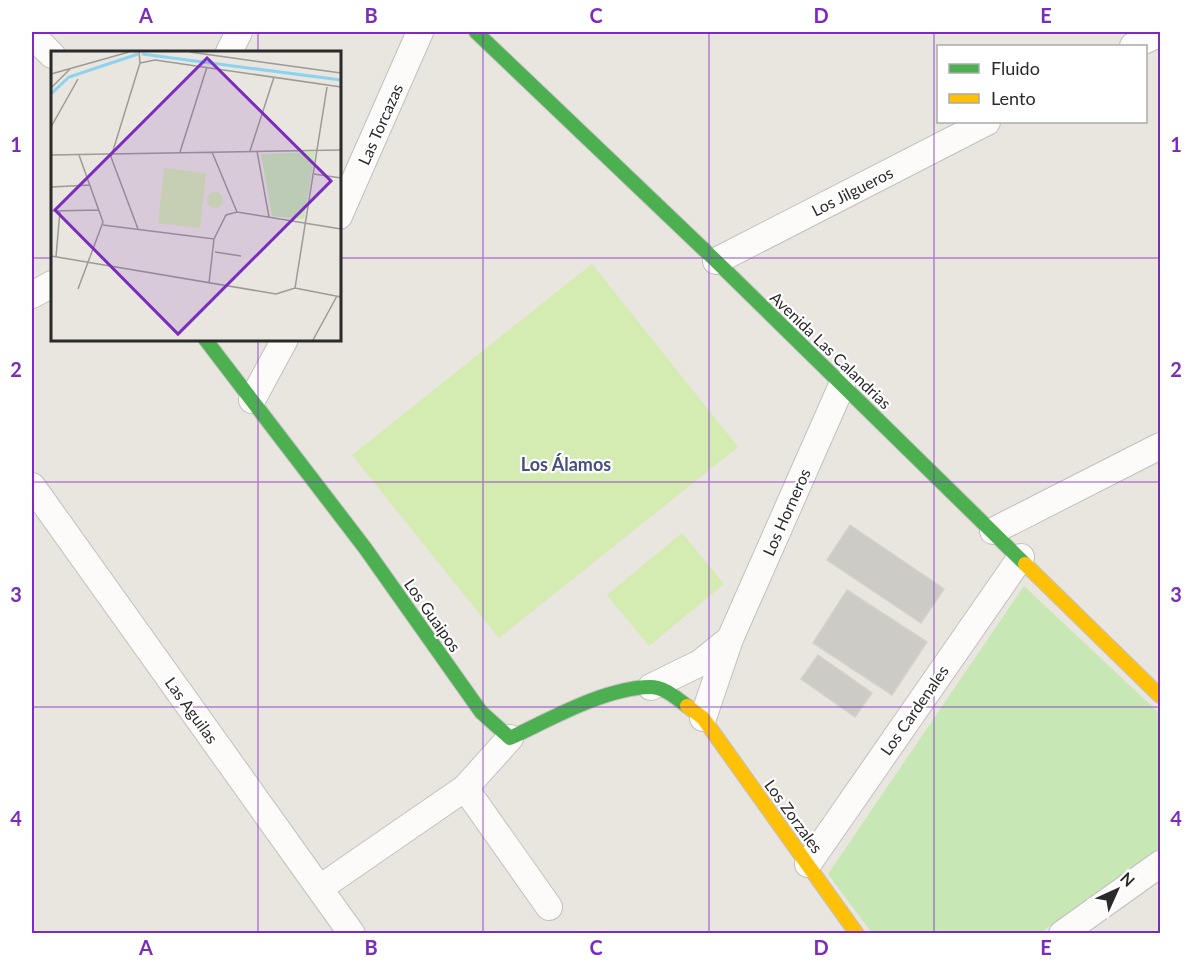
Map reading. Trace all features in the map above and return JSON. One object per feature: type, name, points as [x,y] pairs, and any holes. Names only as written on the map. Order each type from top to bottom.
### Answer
[{"type":"street","name":"Las Torcazas","points":[[340,214],[420,32]]},
{"type":"street","name":"Avenida Las Calandrias","points":[[476,32],[716,261],[1161,696]]},
{"type":"street","points":[[32,35],[51,54]]},
{"type":"street","name":"Los Jilgueros","points":[[716,261],[985,123]]},
{"type":"street","points":[[32,295],[51,286]]},
{"type":"street","name":"Los Guaipos","points":[[206,340],[366,548],[481,712],[510,738]]},
{"type":"street","points":[[252,400],[284,340]]},
{"type":"street","name":"Los Horneros","points":[[703,718],[730,639],[842,385]]},
{"type":"street","points":[[993,531],[1161,446]]},
{"type":"street","name":"Las Aguilas","points":[[32,486],[352,933]]},
{"type":"street","name":"Los Cardenales","points":[[808,864],[1021,557]]},
{"type":"street","name":"Los Horneros","points":[[651,687],[700,663],[730,639]]},
{"type":"street","points":[[320,888],[465,788],[510,738],[596,698],[651,687],[667,691],[703,718]]},
{"type":"street","name":"Los Zorzales","points":[[703,718],[857,933]]},
{"type":"street","points":[[465,788],[549,907]]},
{"type":"street","points":[[1062,933],[1158,870]]},
{"type":"green space","points":[[592,264],[738,447],[499,638],[352,455]]},
{"type":"green space","points":[[682,533],[724,584],[649,646],[607,595]]},
{"type":"green space","points":[[1024,586],[1160,714],[1160,848],[1040,933],[872,933],[828,874]]},
{"type":"building","points":[[850,525],[944,589],[921,623],[827,560]]},
{"type":"building","points":[[847,590],[927,642],[892,695],[813,643]]},
{"type":"building","points":[[818,655],[872,693],[855,717],[801,679]]},
{"type":"traffic: fast","points":[[476,32],[716,261],[1025,564]]},
{"type":"traffic: fast","points":[[206,340],[365,548],[481,712],[510,738],[578,706],[632,689],[655,687],[687,706]]},
{"type":"traffic: slow","points":[[1025,564],[1160,696]]},
{"type":"traffic: slow","points":[[687,706],[703,718],[857,934]]},
{"type":"district","name":"Los Álamos","points":[[566,464]]}]
